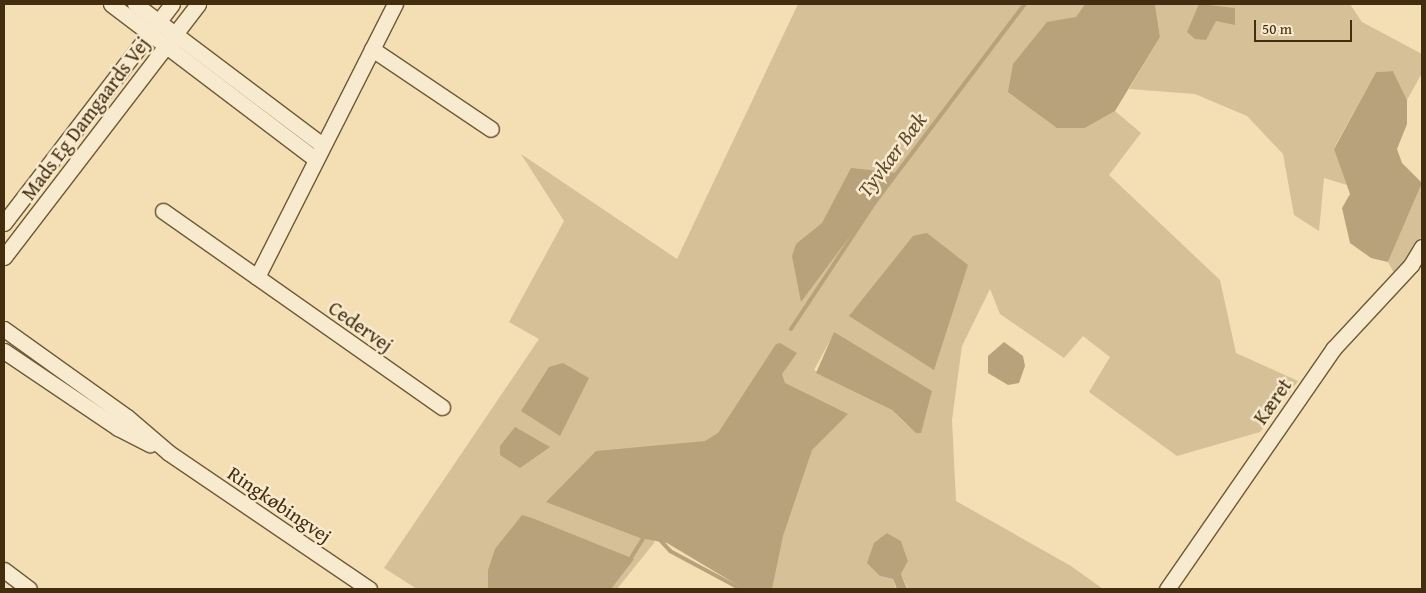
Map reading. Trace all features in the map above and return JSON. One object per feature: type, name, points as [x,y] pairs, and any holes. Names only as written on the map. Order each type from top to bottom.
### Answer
[{"type":"street","points":[[111,4],[148,34],[169,41],[322,145]]},
{"type":"street","points":[[135,4],[158,22],[169,41],[315,159]]},
{"type":"street","name":"Mads Eg Damgaards Vej","points":[[4,223],[172,4]]},
{"type":"street","name":"Mads Eg Damgaards Vej","points":[[4,257],[198,4]]},
{"type":"street","points":[[258,277],[322,145],[395,4]]},
{"type":"street","points":[[372,49],[490,129]]},
{"type":"street","name":"Cedervej","points":[[163,210],[442,407]]},
{"type":"street","name":"Kæret","points":[[1167,589],[1333,349],[1411,265],[1422,247]]},
{"type":"street","name":"Ringkøbingvej","points":[[4,329],[127,417],[169,453],[369,589]]},
{"type":"street","name":"Ringkøbingvej","points":[[4,351],[118,428],[169,453]]},
{"type":"street","points":[[4,570],[29,589]]},
{"type":"shaded area","points":[[798,4],[1023,4],[1016,14],[1025,4],[1085,4],[1076,17],[1085,128],[1115,111],[1141,133],[1109,175],[1220,280],[1236,353],[1298,381],[1260,432],[1177,456],[1089,392],[1110,357],[1083,336],[1064,358],[1000,314],[990,289],[962,346],[952,420],[956,501],[1071,566],[1103,589],[908,589],[901,574],[908,561],[901,541],[887,533],[880,576],[893,579],[896,589],[756,589],[657,531],[654,543],[617,589],[417,589],[384,568],[539,339],[509,322],[564,221],[521,154],[677,259]],"holes":[[[834,333],[909,427],[892,410],[814,370]]]},
{"type":"shaded area","points":[[1085,4],[1155,4],[1160,37],[1115,111],[1085,128],[1057,128],[1008,92],[1013,64],[1047,22],[1076,17]]},
{"type":"shaded area","points":[[1155,4],[1350,4],[1362,22],[1422,54],[1422,73],[1407,100],[1393,71],[1376,72],[1334,148],[1347,185],[1324,178],[1319,231],[1294,215],[1283,154],[1247,116],[1195,94],[1129,89],[1160,37]]},
{"type":"shaded area","points":[[1199,4],[1235,8],[1235,25],[1216,21],[1206,40],[1195,39],[1187,32]]},
{"type":"shaded area","points":[[1393,71],[1407,100],[1407,124],[1397,149],[1402,163],[1422,183],[1388,262],[1371,258],[1350,243],[1342,208],[1350,194],[1334,149],[1376,72]]},
{"type":"shaded area","points":[[851,168],[897,173],[801,302],[792,256],[796,244],[822,223]]},
{"type":"shaded area","points":[[1422,183],[1422,235],[1407,262],[1394,273],[1388,262]]},
{"type":"shaded area","points":[[927,233],[968,265],[934,370],[849,316],[913,236]]},
{"type":"shaded area","points":[[834,332],[932,391],[921,433],[916,433],[892,410],[816,373]]},
{"type":"shaded area","points":[[1004,342],[1023,356],[1025,366],[1019,383],[1008,385],[988,373],[988,356]]},
{"type":"shaded area","points":[[780,343],[797,353],[782,374],[785,383],[848,414],[812,450],[783,536],[772,589],[744,589],[667,543],[640,538],[546,502],[596,451],[705,441],[718,433],[776,344]]},
{"type":"shaded area","points":[[563,363],[589,378],[560,436],[521,411],[549,367]]},
{"type":"shaded area","points":[[515,427],[550,447],[520,468],[500,455],[500,446]]},
{"type":"shaded area","points":[[522,515],[634,559],[611,589],[488,589],[488,570],[495,549]]},
{"type":"shaded area","points":[[887,533],[901,541],[908,561],[901,574],[907,589],[897,589],[893,579],[880,576],[867,563],[874,543]]},
{"type":"waterway","name":"Tyvkær Bæk","points":[[791,329],[875,202],[1025,4]]},
{"type":"waterway","name":"Tyvkær Bæk","points":[[629,561],[645,535]]},
{"type":"waterway","points":[[659,539],[670,551],[741,589]]}]
